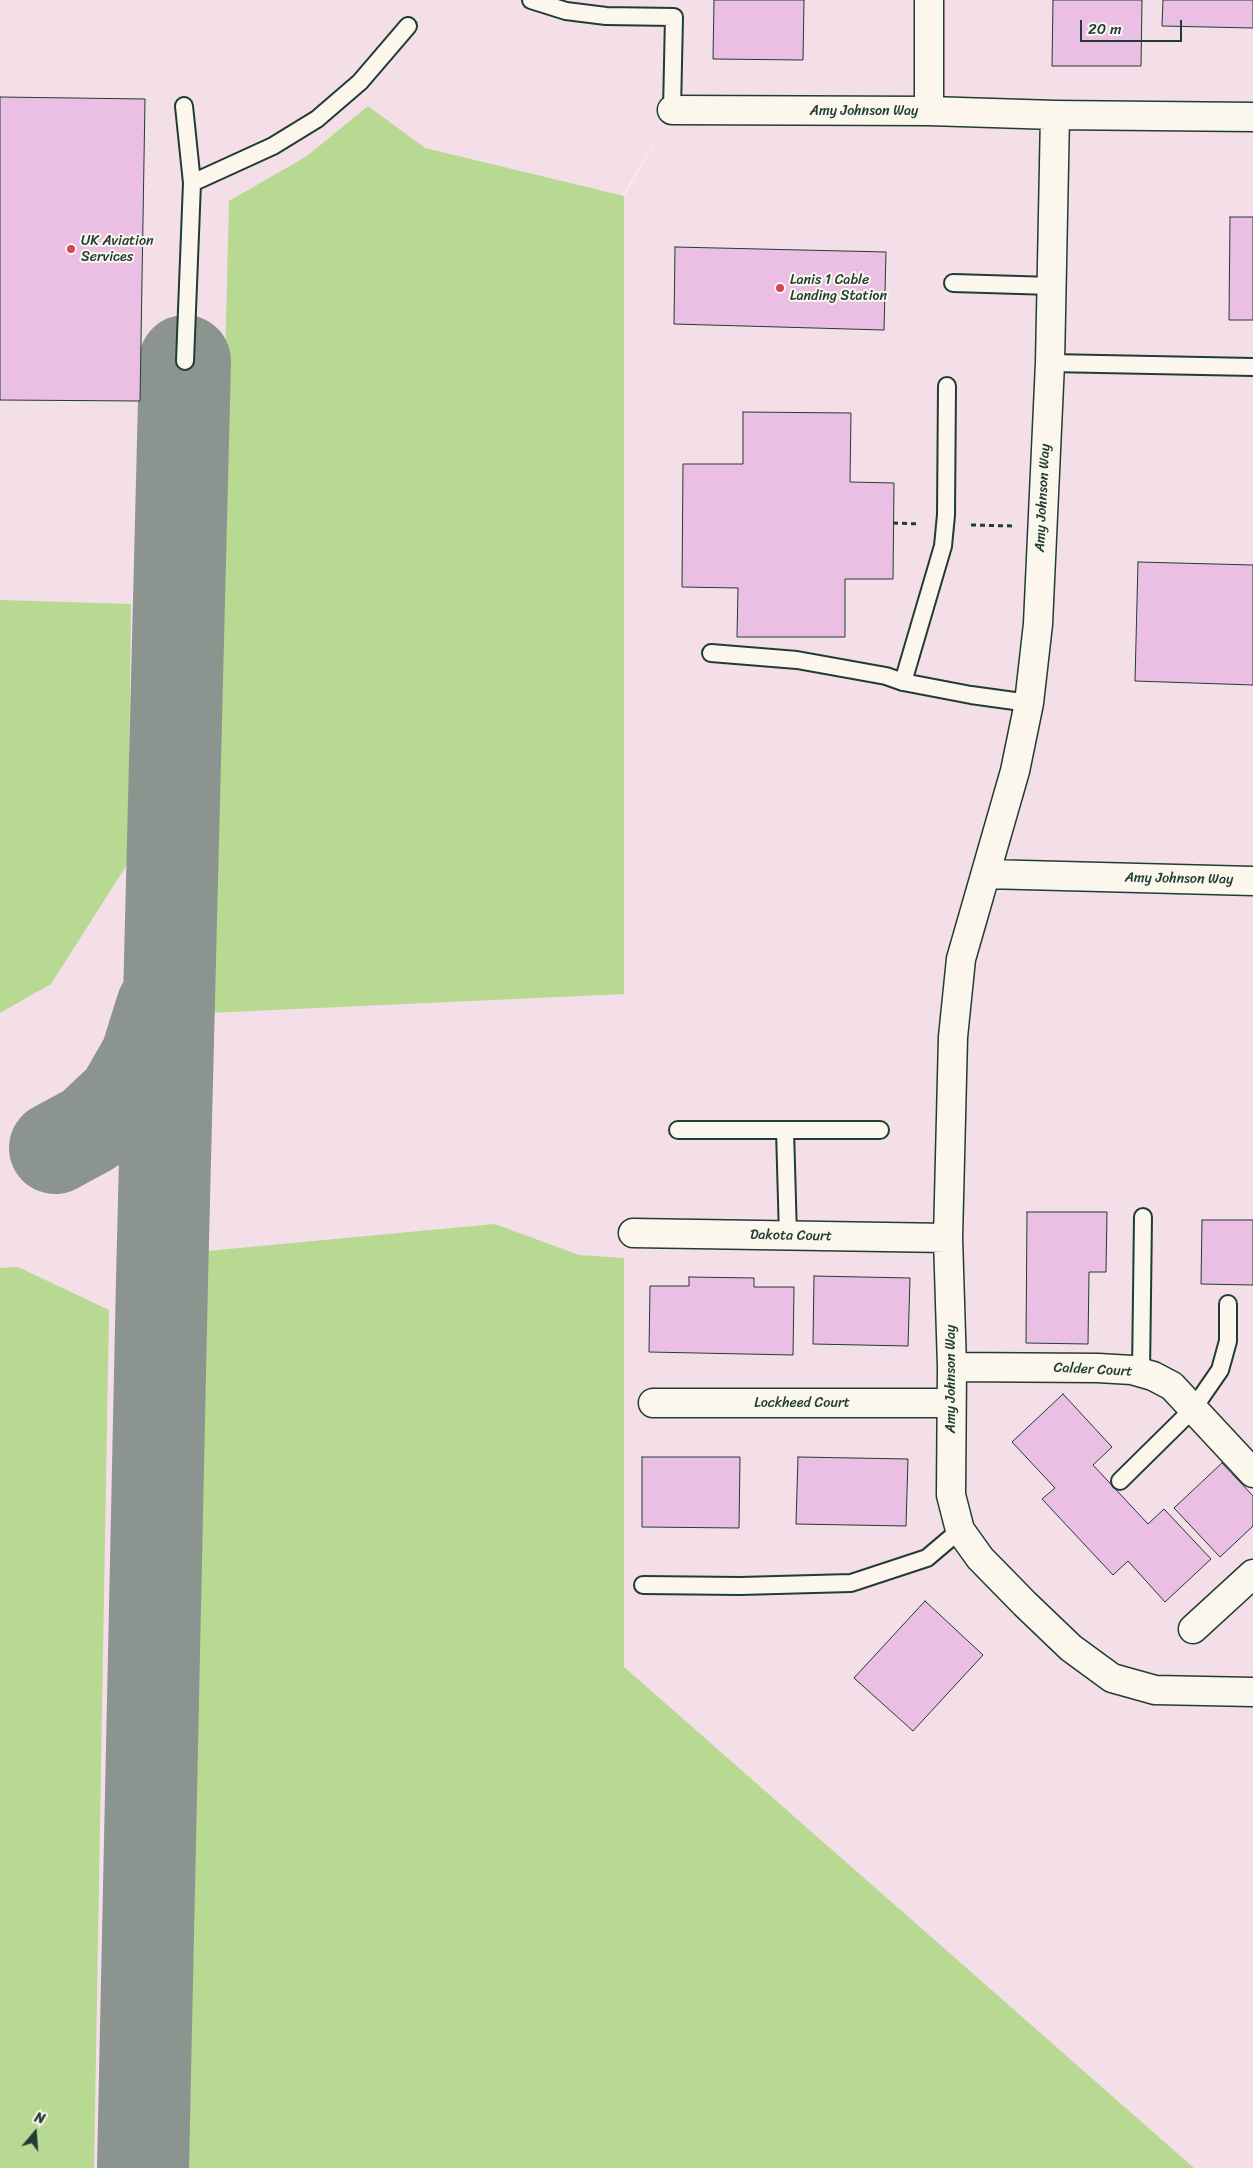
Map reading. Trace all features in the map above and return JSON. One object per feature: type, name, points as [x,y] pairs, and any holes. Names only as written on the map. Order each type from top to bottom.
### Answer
[{"type":"street","points":[[929,0],[929,111]]},
{"type":"street","name":"Amy Johnson Way","points":[[672,110],[929,111],[1055,115],[1253,117]]},
{"type":"street","name":"Amy Johnson Way","points":[[1055,115],[1050,363],[1038,624],[1029,703],[1015,771],[961,959],[954,1027],[948,1238],[952,1367],[951,1495],[960,1530],[980,1558],[1071,1648],[1112,1678],[1155,1690],[1253,1692]]},
{"type":"street","name":"Amy Johnson Way","points":[[986,874],[1253,881]]},
{"type":"street","name":"Dakota Court","points":[[633,1233],[948,1238]]},
{"type":"street","name":"Calder Court","points":[[952,1367],[1098,1368],[1141,1372],[1153,1376],[1172,1386],[1253,1473]]},
{"type":"street","name":"Lockheed Court","points":[[653,1403],[951,1403]]},
{"type":"street","points":[[1193,1629],[1253,1574]]},
{"type":"lane","points":[[530,0],[566,11],[606,16],[674,17],[672,110]]},
{"type":"lane","points":[[192,182],[273,146],[316,119],[360,82],[408,26]]},
{"type":"lane","points":[[184,106],[192,182],[184,361]]},
{"type":"lane","points":[[953,283],[1052,286]]},
{"type":"lane","points":[[1050,363],[1253,367]]},
{"type":"lane","points":[[903,682],[943,546],[946,515],[947,386]]},
{"type":"lane","points":[[711,653],[797,660],[886,676],[903,682],[971,695],[1029,703]]},
{"type":"lane","points":[[678,1130],[880,1130]]},
{"type":"lane","points":[[785,1130],[788,1236]]},
{"type":"lane","points":[[1141,1372],[1143,1217]]},
{"type":"lane","points":[[1120,1480],[1193,1409],[1220,1370],[1228,1341],[1228,1304]]},
{"type":"lane","points":[[643,1585],[740,1586],[851,1583],[927,1558],[960,1530]]},
{"type":"shaded area","points":[[0,0],[1253,0],[1253,2168],[0,2168]],"holes":[[[674,111],[624,196],[622,195]]]},
{"type":"green space","points":[[368,106],[425,148],[624,196],[624,994],[209,1013],[229,201],[307,156]]},
{"type":"green space","points":[[0,600],[131,604],[128,863],[51,984],[0,1013]]},
{"type":"green space","points":[[495,1224],[579,1255],[624,1258],[624,1667],[1194,2168],[183,2168],[196,1252]]},
{"type":"green space","points":[[18,1267],[109,1310],[94,2168],[0,2168],[0,1268]]},
{"type":"building","points":[[714,0],[804,0],[803,60],[713,59]]},
{"type":"building","points":[[1053,0],[1142,0],[1141,66],[1052,66]]},
{"type":"building","points":[[1163,0],[1253,0],[1253,28],[1162,26]]},
{"type":"building","name":"UK Aviation Services","points":[[0,97],[145,99],[140,401],[0,400]]},
{"type":"building","points":[[1230,217],[1253,217],[1253,320],[1229,320]]},
{"type":"building","name":"Lanis 1 Cable Landing Station","points":[[675,247],[886,252],[884,330],[674,324]]},
{"type":"building","points":[[743,412],[851,413],[850,482],[894,483],[893,579],[845,579],[845,637],[737,637],[738,588],[682,587],[683,464],[743,464]]},
{"type":"building","points":[[1138,562],[1253,565],[1253,685],[1135,681]]},
{"type":"building","points":[[1027,1212],[1107,1212],[1106,1272],[1089,1272],[1088,1344],[1026,1343]]},
{"type":"building","points":[[1202,1220],[1253,1220],[1253,1285],[1201,1284]]},
{"type":"building","points":[[814,1276],[910,1278],[908,1346],[813,1344]]},
{"type":"building","points":[[689,1277],[754,1278],[754,1287],[794,1287],[793,1355],[649,1352],[650,1286],[689,1286]]},
{"type":"building","points":[[1063,1394],[1112,1447],[1093,1465],[1148,1524],[1164,1509],[1211,1559],[1165,1602],[1128,1561],[1113,1575],[1042,1499],[1055,1488],[1012,1442]]},
{"type":"building","points":[[642,1457],[740,1457],[739,1528],[642,1527]]},
{"type":"building","points":[[798,1457],[908,1459],[906,1526],[796,1524]]},
{"type":"building","points":[[1222,1463],[1253,1496],[1253,1526],[1220,1557],[1174,1508]]},
{"type":"building","points":[[925,1601],[983,1655],[913,1731],[854,1678]]},
{"type":"taxiway","points":[[143,2168],[162,1280],[185,361]]},
{"type":"taxiway","points":[[55,1148],[90,1129],[123,1098],[146,1058],[162,1007]]},
{"type":"place","name":"UK Aviation Services","points":[[71,249]]},
{"type":"place","name":"Lanis 1 Cable Landing Station","points":[[780,288]]}]
